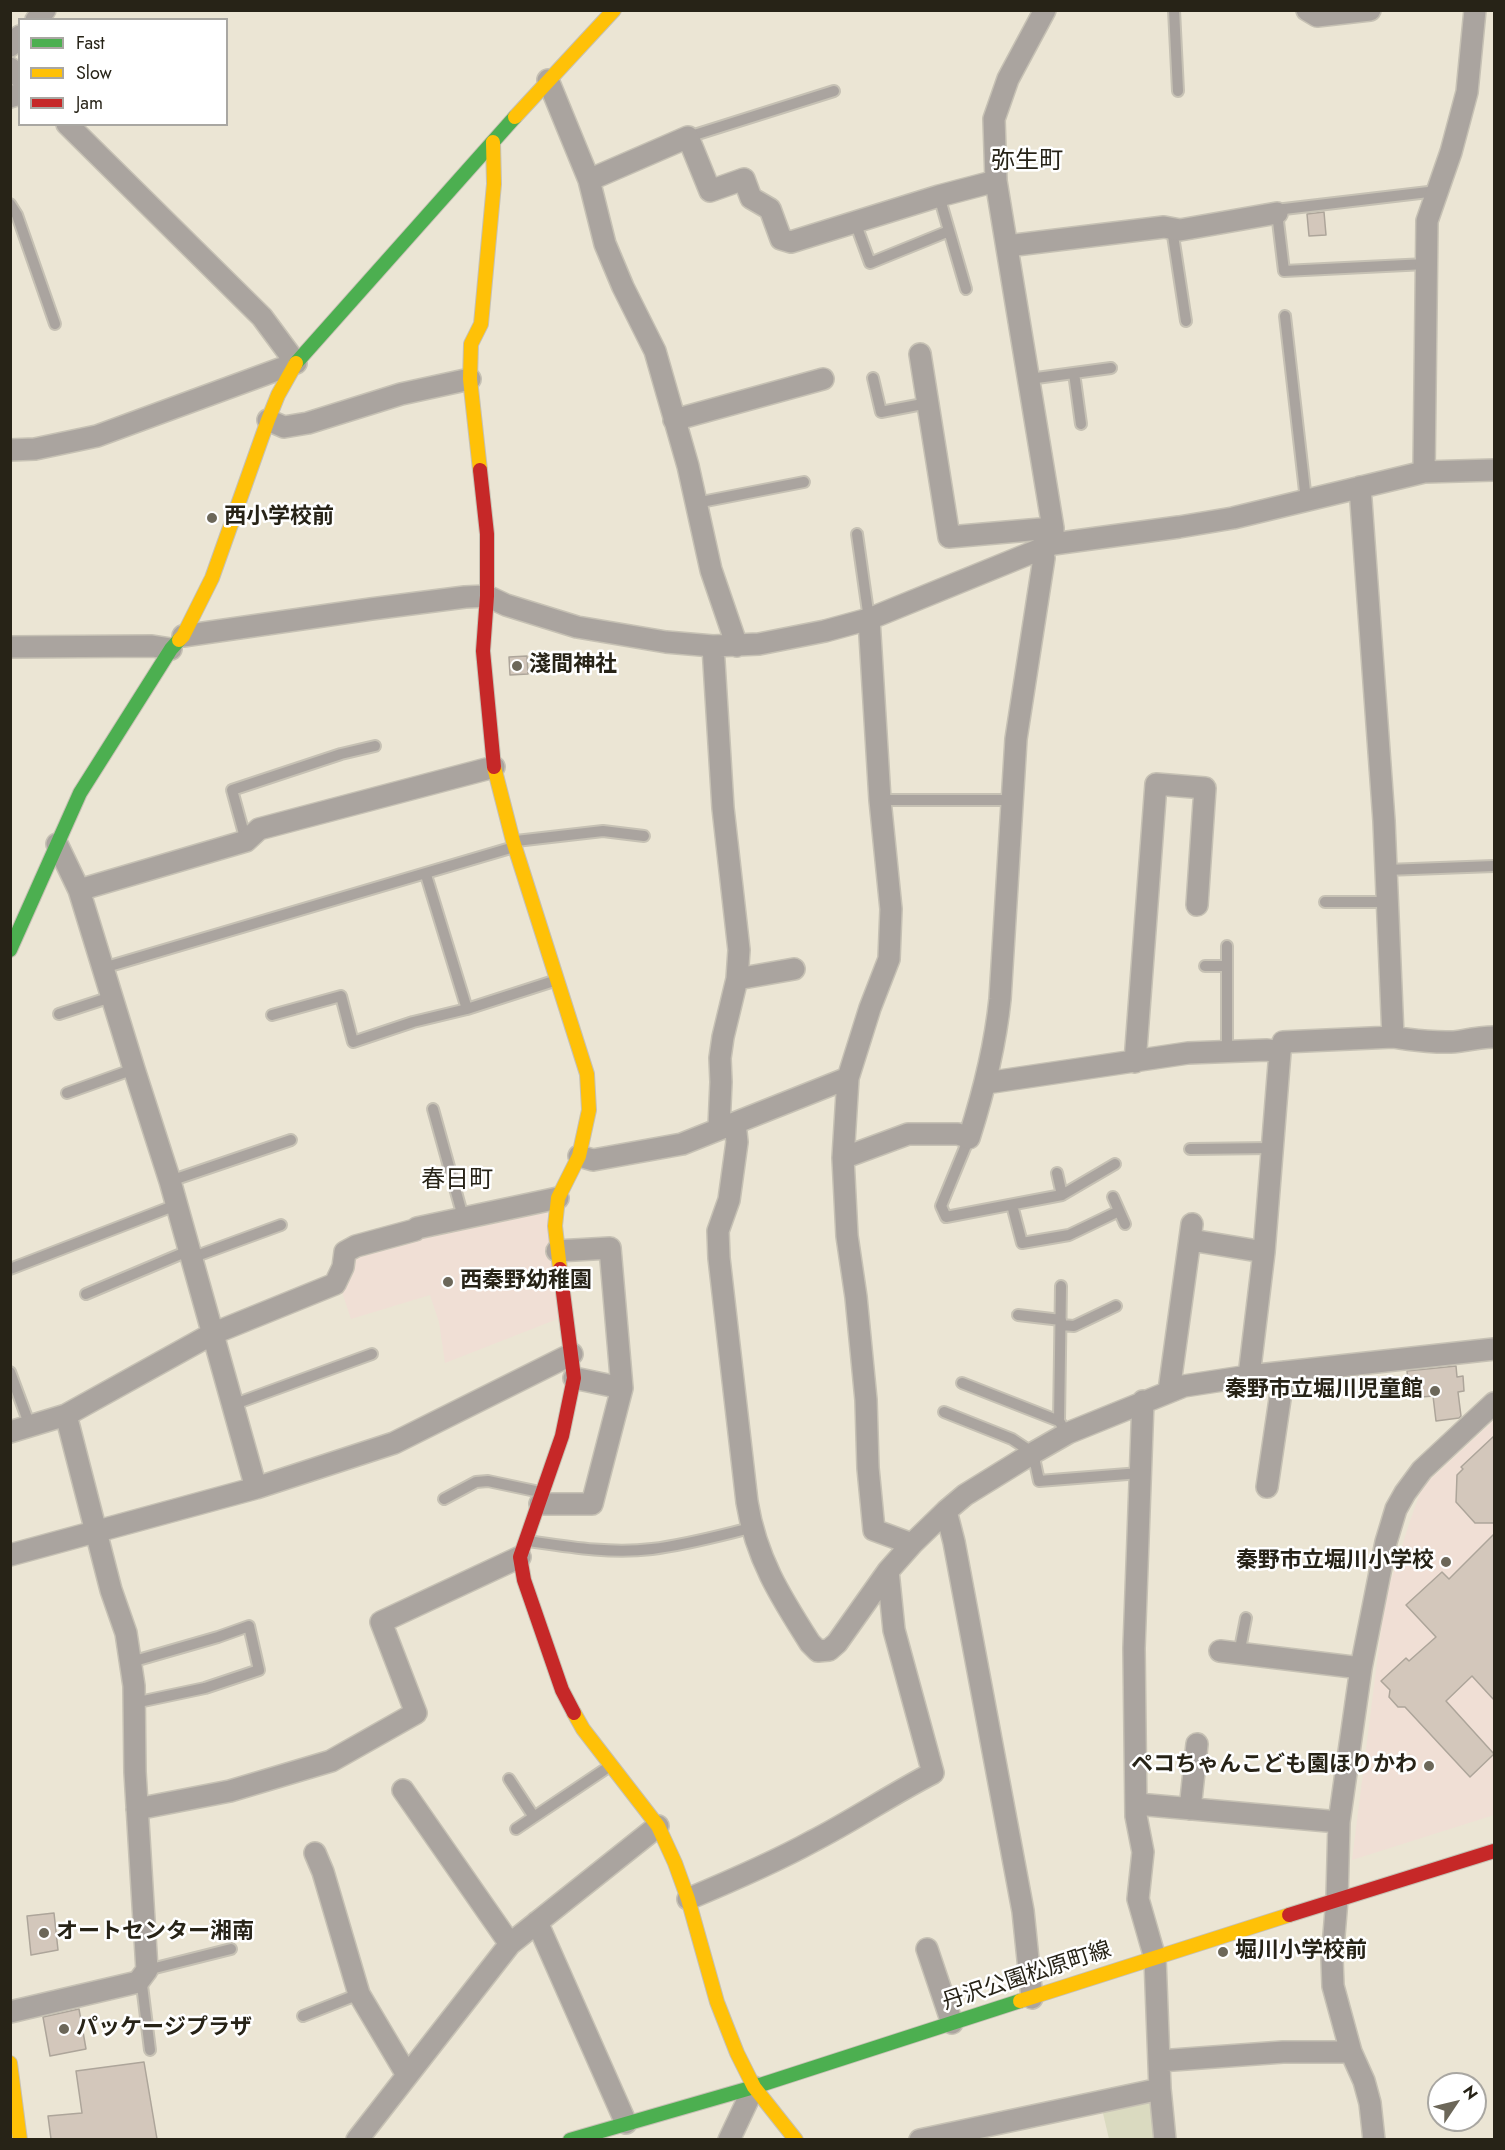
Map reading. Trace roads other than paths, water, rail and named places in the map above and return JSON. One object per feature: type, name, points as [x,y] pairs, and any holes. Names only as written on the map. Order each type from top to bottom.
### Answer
[{"type":"main road","points":[[10,950],[80,793],[177,643],[212,578],[268,420],[278,395],[296,363],[548,80],[614,10]]},
{"type":"main road","points":[[493,142],[494,184],[481,324],[471,344],[470,379],[487,534],[487,596],[483,651],[494,767],[514,844],[587,1074],[589,1110],[579,1156],[558,1198],[555,1226],[574,1378],[562,1436],[522,1549],[524,1580],[562,1690],[583,1729],[658,1826],[675,1863],[688,1899],[717,2002],[737,2053],[754,2087],[796,2139]]},
{"type":"main road","name":"丹沢公園松原町線","points":[[570,2139],[754,2087],[1337,1899],[1494,1851]]},
{"type":"main road","points":[[10,2063],[20,2139]]},
{"type":"street","points":[[843,1158],[908,1134],[958,1134],[969,1138],[996,1040],[1016,739],[1044,558],[1049,540],[1029,379],[996,181],[994,119],[1008,80],[1045,10]]},
{"type":"street","points":[[1307,10],[1317,16],[1370,10]]},
{"type":"street","points":[[1424,472],[1427,221],[1451,152],[1467,92],[1475,10]]},
{"type":"street","points":[[548,80],[589,180],[605,244],[623,287],[655,351],[696,503],[711,570],[737,646]]},
{"type":"street","points":[[10,450],[35,449],[97,436],[296,363],[262,317],[69,126]]},
{"type":"street","points":[[589,180],[688,136],[710,190],[744,179],[751,198],[770,208],[781,239],[791,242],[939,196],[996,181]]},
{"type":"street","points":[[1007,246],[1164,227],[1180,230],[1277,213]]},
{"type":"street","points":[[920,354],[949,537],[1049,540],[1179,527],[1233,518],[1424,472],[1494,470]]},
{"type":"street","points":[[268,420],[284,427],[308,423],[401,394],[470,379]]},
{"type":"street","points":[[674,420],[823,380]]},
{"type":"street","points":[[1360,487],[1388,903],[1393,1037]]},
{"type":"street","points":[[10,647],[152,646],[394,606],[487,596],[506,605],[577,627],[666,642],[737,646],[825,631],[869,619],[1049,540]]},
{"type":"street","points":[[869,619],[880,800],[891,909],[889,959],[870,1008],[848,1078],[843,1158],[847,1236],[856,1297],[866,1400],[868,1468],[874,1530],[912,1544]]},
{"type":"street","points":[[713,646],[723,808],[739,950],[737,980],[722,1048],[727,1125],[737,1142],[729,1200],[718,1231],[718,1258],[751,1528],[770,1577],[810,1642],[818,1651],[829,1650],[837,1643],[888,1571],[946,1511],[965,1495],[1033,1453],[1064,1427],[1184,1386],[1249,1376],[1494,1349]]},
{"type":"street","points":[[80,890],[246,841],[259,829],[494,767]]},
{"type":"street","points":[[1135,1062],[1156,784],[1205,789],[1197,905]]},
{"type":"street","points":[[57,844],[80,890],[111,997],[170,1181],[256,1488]]},
{"type":"street","points":[[737,980],[794,969]]},
{"type":"street","points":[[1249,1376],[1264,1252],[1280,1052],[1283,1042],[1393,1037],[1408,1040],[1460,1041],[1469,1038],[1494,1037]]},
{"type":"street","points":[[986,1083],[1188,1053],[1267,1050],[1280,1052]]},
{"type":"street","points":[[579,1156],[593,1160],[682,1143],[848,1078]]},
{"type":"street","points":[[20,1429],[66,1415],[212,1334],[335,1284],[343,1267],[345,1252],[356,1246],[463,1217],[558,1198]]},
{"type":"street","points":[[1168,1391],[1192,1232],[1264,1252]]},
{"type":"street","points":[[541,1498],[592,1504],[622,1388],[609,1248],[557,1251]]},
{"type":"street","points":[[10,1555],[256,1488],[394,1443],[572,1354]]},
{"type":"street","points":[[1267,1487],[1284,1372]]},
{"type":"street","points":[[574,1378],[622,1388]]},
{"type":"street","points":[[1143,1401],[1134,1648],[1136,1816],[1143,1852],[1138,1899],[1155,1958],[1160,2089],[1165,2139]]},
{"type":"street","points":[[1374,2139],[1370,2103],[1364,2081],[1351,2052],[1333,1986],[1332,1959],[1337,1899],[1339,1822],[1361,1668],[1386,1542],[1396,1509],[1422,1470],[1494,1403]]},
{"type":"street","points":[[10,2012],[138,1982],[144,1974],[135,1772],[134,1686],[131,1662],[126,1633],[111,1590],[66,1415]]},
{"type":"street","points":[[946,1511],[954,1542],[1023,1911],[1032,1998]]},
{"type":"street","points":[[138,1809],[230,1791],[331,1761],[416,1713],[381,1622],[522,1549]]},
{"type":"street","points":[[688,1899],[786,1856],[933,1773],[894,1630],[888,1571]]},
{"type":"street","points":[[1229,1652],[1361,1668]]},
{"type":"street","points":[[1190,1809],[1197,1744]]},
{"type":"street","points":[[403,1790],[510,1944]]},
{"type":"street","points":[[1137,1804],[1339,1822]]},
{"type":"street","points":[[357,2139],[510,1944],[658,1826]]},
{"type":"street","points":[[326,1863],[359,1994],[407,2075]]},
{"type":"street","points":[[537,1922],[626,2123]]},
{"type":"street","points":[[927,1948],[952,2023]]},
{"type":"street","points":[[1159,2061],[1283,2052],[1351,2052]]},
{"type":"street","points":[[729,2139],[754,2087]]},
{"type":"street","points":[[920,2139],[1160,2089]]},
{"type":"lane","points":[[1174,10],[1178,91]]},
{"type":"lane","points":[[688,136],[834,91]]},
{"type":"lane","points":[[1426,264],[1284,271],[1277,213],[1284,209],[1437,191]]},
{"type":"lane","points":[[939,196],[966,289]]},
{"type":"lane","points":[[10,204],[17,215],[55,324]]},
{"type":"lane","points":[[855,222],[870,263],[949,231]]},
{"type":"lane","points":[[1172,229],[1186,321]]},
{"type":"lane","points":[[1285,316],[1306,500]]},
{"type":"lane","points":[[1029,379],[1111,368]]},
{"type":"lane","points":[[1074,373],[1081,424]]},
{"type":"lane","points":[[873,378],[881,412],[928,403]]},
{"type":"lane","points":[[696,503],[804,482]]},
{"type":"lane","points":[[857,534],[869,619]]},
{"type":"lane","points":[[246,841],[232,790],[341,753],[375,746]]},
{"type":"lane","points":[[880,800],[1012,800]]},
{"type":"lane","points":[[103,968],[426,875],[514,844],[603,831],[644,836]]},
{"type":"lane","points":[[1386,870],[1494,866]]},
{"type":"lane","points":[[426,875],[467,1010]]},
{"type":"lane","points":[[1325,902],[1388,903]]},
{"type":"lane","points":[[1227,946],[1227,1051]]},
{"type":"lane","points":[[1205,966],[1227,966]]},
{"type":"lane","points":[[272,1015],[341,996],[353,1042],[413,1022],[467,1010],[557,980]]},
{"type":"lane","points":[[59,1014],[111,997]]},
{"type":"lane","points":[[67,1093],[134,1069]]},
{"type":"lane","points":[[433,1109],[463,1217]]},
{"type":"lane","points":[[969,1138],[940,1206],[946,1217],[1062,1195],[1115,1164]]},
{"type":"lane","points":[[170,1181],[291,1140]]},
{"type":"lane","points":[[1190,1149],[1272,1148]]},
{"type":"lane","points":[[1057,1173],[1062,1195]]},
{"type":"lane","points":[[1113,1197],[1125,1224]]},
{"type":"lane","points":[[10,1269],[176,1205]]},
{"type":"lane","points":[[1012,1205],[1022,1243],[1070,1235],[1119,1211]]},
{"type":"lane","points":[[86,1294],[190,1254],[281,1225]]},
{"type":"lane","points":[[962,1383],[1064,1427],[1061,1286]]},
{"type":"lane","points":[[1018,1315],[1074,1326],[1116,1306]]},
{"type":"lane","points":[[232,1405],[372,1354]]},
{"type":"lane","points":[[10,1372],[20,1429]]},
{"type":"lane","points":[[944,1412],[1012,1439],[1033,1453],[1039,1481],[1140,1473]]},
{"type":"lane","points":[[444,1499],[477,1482],[488,1481],[541,1498]]},
{"type":"lane","points":[[522,1549],[651,1549],[701,1541],[751,1528]]},
{"type":"lane","points":[[1229,1652],[1246,1618]]},
{"type":"lane","points":[[131,1662],[249,1626],[259,1670],[205,1688],[134,1703]]},
{"type":"lane","points":[[516,1829],[610,1766]]},
{"type":"lane","points":[[509,1779],[534,1817]]},
{"type":"lane","points":[[150,2050],[144,1974],[231,1949]]},
{"type":"lane","points":[[303,2016],[359,1994]]},
{"type":"place","name":"西小学校前","points":[[212,518]]},
{"type":"place","name":"淺間神社","points":[[517,666]]},
{"type":"place","name":"西秦野幼稚園","points":[[448,1282]]},
{"type":"place","name":"秦野市立堀川児童館","points":[[1435,1391]]},
{"type":"place","name":"秦野市立堀川小学校","points":[[1446,1562]]},
{"type":"place","name":"ペコちゃんこども園ほりかわ","points":[[1429,1766]]},
{"type":"place","name":"オートセンター湘南","points":[[44,1933]]},
{"type":"place","name":"堀川小学校前","points":[[1223,1952]]},
{"type":"place","name":"パッケージプラザ","points":[[64,2029]]},
{"type":"district","name":"弥生町","points":[[1027,162]]},
{"type":"district","name":"春日町","points":[[457,1181]]}]
